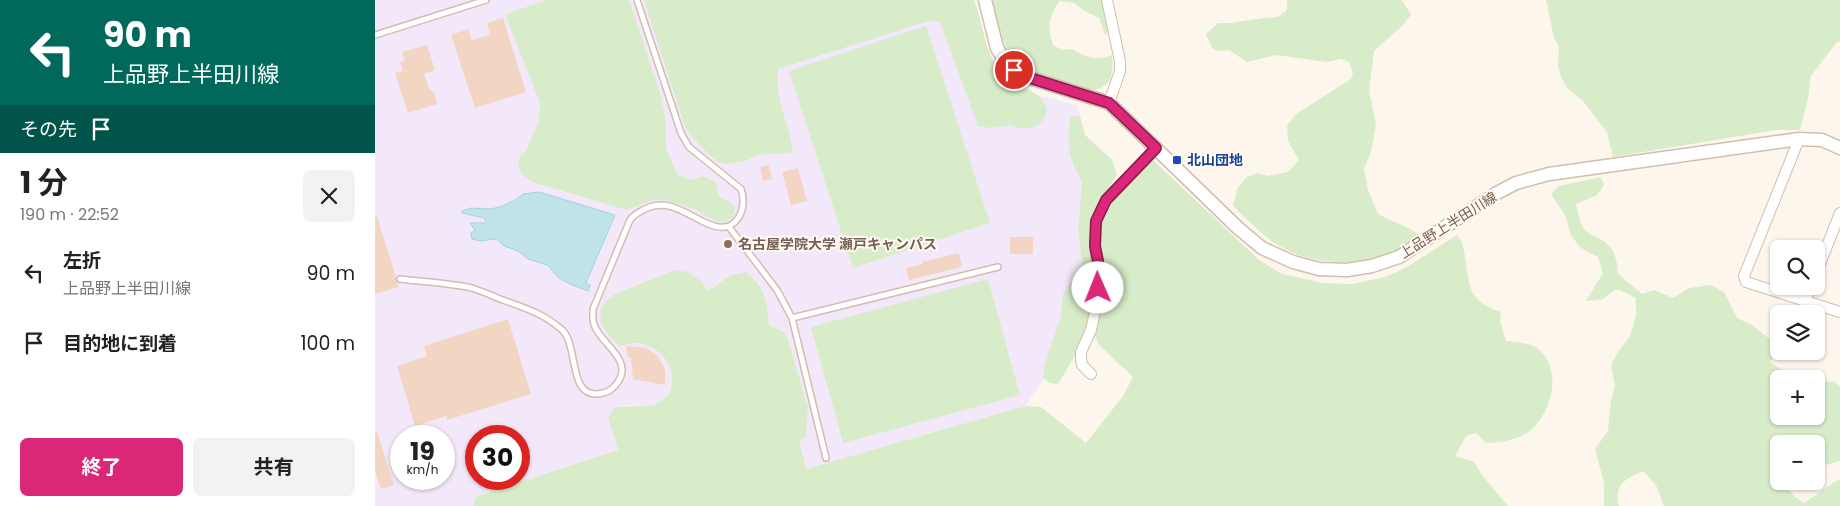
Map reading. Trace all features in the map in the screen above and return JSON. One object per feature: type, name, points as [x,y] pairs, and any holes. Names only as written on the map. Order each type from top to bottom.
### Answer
[{"type":"street","name":"上品野上半田川線","points":[[985,0],[997,48],[1005,61],[1014,70],[1027,77],[1109,103],[1238,228],[1262,248],[1293,262],[1319,269],[1347,270],[1372,266],[1399,257],[1497,193],[1517,183],[1549,174],[1799,139],[1822,140],[1840,148]]},
{"type":"street","points":[[1107,0],[1120,61],[1120,71],[1109,103]]},
{"type":"street","points":[[1799,139],[1744,276],[1746,282],[1840,312]]},
{"type":"street","points":[[1091,374],[1082,365],[1081,352],[1091,330],[1096,307],[1098,272],[1095,246],[1096,221],[1106,200],[1156,148]]},
{"type":"street","points":[[1825,251],[1840,213]]},
{"type":"street","points":[[1805,301],[1807,295]]},
{"type":"lane","points":[[375,35],[486,0]]},
{"type":"lane","points":[[400,279],[471,288],[536,312],[563,330],[568,338],[572,350],[576,377],[580,386],[598,395],[607,392],[615,386],[621,378],[622,368],[618,356],[595,329],[593,309],[634,214],[650,207],[669,206],[681,209],[714,226],[729,227],[736,222],[741,213],[744,197],[741,189],[689,147],[681,133],[637,0]]},
{"type":"lane","points":[[729,227],[777,290],[792,318],[826,458]]},
{"type":"lane","points":[[792,318],[998,267]]},
{"type":"shaded area","name":"名古屋学院大学 瀬戸キャンパス","points":[[375,0],[974,0],[988,49],[997,68],[1010,80],[1037,95],[1077,105],[1080,116],[1070,118],[1072,163],[1081,176],[1082,183],[1078,230],[1083,271],[1062,297],[1061,315],[1044,367],[1044,379],[1025,406],[806,469],[799,441],[806,436],[808,407],[786,333],[769,325],[765,295],[758,282],[729,276],[708,291],[701,281],[675,270],[635,287],[635,343],[649,346],[661,354],[669,366],[672,378],[669,395],[655,405],[623,405],[608,417],[618,450],[530,479],[530,425],[465,425],[465,490],[496,490],[478,496],[473,506],[375,506]]},
{"type":"green space","points":[[548,0],[629,0],[661,96],[666,121],[666,149],[678,175],[692,180],[703,176],[716,183],[719,196],[735,206],[734,216],[726,222],[715,221],[695,209],[665,200],[653,200],[627,210],[532,182],[523,175],[518,168],[520,156],[526,151],[539,121],[540,103],[505,14]]},
{"type":"green space","points":[[644,0],[974,0],[986,43],[995,63],[1009,80],[1040,97],[1047,113],[1037,126],[1023,129],[1010,125],[991,128],[978,126],[940,22],[928,21],[778,69],[780,102],[793,152],[758,155],[748,160],[730,164],[721,163],[707,153],[685,127]]},
{"type":"green space","points":[[991,0],[1102,0],[1108,30],[1105,35],[1099,18],[1074,3],[1059,1],[1051,17],[1050,32],[1053,45],[1062,50],[1072,49],[1082,55],[1096,58],[1112,55],[1113,68],[1110,79],[1103,86],[1091,91],[1030,71],[1020,64],[1007,49],[999,31]]},
{"type":"green space","points":[[1287,0],[1402,0],[1411,15],[1402,26],[1374,51],[1369,91],[1376,125],[1371,152],[1364,169],[1368,190],[1378,214],[1418,234],[1417,238],[1395,253],[1365,261],[1348,262],[1316,260],[1301,256],[1273,242],[1233,206],[1238,187],[1247,177],[1257,173],[1268,176],[1288,172],[1299,160],[1288,141],[1287,126],[1296,114],[1351,79],[1353,72],[1349,62],[1341,59],[1327,62],[1276,55],[1247,62],[1229,50],[1217,51],[1212,48],[1206,34],[1218,23],[1278,17],[1287,10]]},
{"type":"green space","points":[[1546,0],[1840,0],[1840,41],[1836,43],[1811,76],[1808,99],[1800,130],[1776,130],[1613,157],[1607,132],[1583,101],[1567,88],[1561,77],[1558,66],[1559,47],[1554,38]]},
{"type":"green space","points":[[926,26],[990,223],[853,268],[789,71]]},
{"type":"green space","points":[[1080,116],[1085,135],[1112,160],[1117,175],[1098,205],[1092,222],[1094,260],[1092,306],[1088,325],[1076,354],[1058,384],[1050,383],[1044,379],[1044,367],[1061,315],[1062,297],[1076,273],[1083,271],[1078,230],[1082,183],[1074,167],[1069,150],[1070,117]]},
{"type":"green space","points":[[1152,159],[1259,260],[1282,274],[1322,283],[1353,284],[1385,277],[1407,267],[1457,235],[1464,248],[1468,277],[1473,292],[1482,303],[1501,312],[1500,321],[1506,341],[1534,346],[1545,357],[1550,367],[1552,379],[1551,392],[1543,415],[1536,425],[1522,436],[1502,442],[1486,443],[1476,433],[1466,436],[1455,456],[1474,462],[1482,475],[1508,506],[473,506],[477,496],[495,490],[530,490],[530,479],[618,450],[608,417],[615,407],[655,405],[669,395],[672,379],[671,372],[669,365],[661,354],[655,349],[642,344],[633,343],[619,346],[606,332],[601,323],[600,311],[606,301],[615,294],[675,270],[688,272],[701,281],[708,291],[729,276],[746,272],[762,289],[766,301],[769,325],[786,333],[808,407],[806,437],[799,441],[806,469],[1025,406],[1041,407],[1086,443],[1123,396],[1133,377],[1099,345],[1094,334],[1100,225],[1109,206],[1129,181]]},
{"type":"green space","points":[[1601,177],[1604,185],[1597,195],[1576,204],[1580,222],[1589,234],[1602,240],[1610,247],[1616,259],[1618,274],[1642,294],[1654,290],[1673,298],[1689,288],[1711,285],[1724,292],[1737,318],[1752,325],[1770,339],[1770,360],[1772,360],[1770,362],[1782,370],[1770,370],[1770,425],[1825,425],[1825,382],[1833,381],[1840,386],[1840,461],[1825,465],[1825,435],[1770,435],[1770,490],[1790,490],[1804,503],[1840,480],[1840,506],[1664,506],[1656,485],[1643,471],[1622,483],[1618,492],[1619,506],[1604,506],[1604,483],[1595,449],[1608,431],[1611,400],[1615,387],[1611,365],[1630,336],[1636,316],[1636,298],[1620,290],[1614,290],[1603,299],[1586,301],[1603,273],[1598,257],[1581,248],[1571,236],[1566,217],[1551,194],[1559,186]]},
{"type":"green space","points":[[988,279],[1020,395],[843,443],[811,327]]},
{"type":"water","points":[[539,192],[615,215],[586,283],[590,285],[588,291],[559,278],[547,265],[528,259],[518,251],[504,246],[498,240],[481,241],[472,239],[471,233],[475,230],[470,223],[484,223],[486,221],[484,218],[462,213],[462,211],[471,208],[490,209],[500,207],[523,194]]},
{"type":"building","points":[[503,18],[526,92],[475,108],[451,35],[468,29],[472,40],[490,35],[487,23]]},
{"type":"building","points":[[427,45],[435,70],[424,74],[429,89],[434,92],[437,104],[408,113],[395,73],[403,71],[400,62],[405,61],[402,52]]},
{"type":"building","points":[[769,165],[772,179],[763,181],[760,167]]},
{"type":"building","points":[[798,168],[807,201],[791,205],[782,172]]},
{"type":"building","points":[[375,216],[377,216],[399,287],[375,294]]},
{"type":"building","points":[[1010,237],[1033,237],[1033,254],[1010,254]]},
{"type":"building","points":[[959,253],[962,267],[909,280],[906,268]]},
{"type":"building","points":[[508,319],[531,394],[447,420],[446,416],[415,425],[397,366],[427,356],[424,346]]},
{"type":"building","points":[[626,346],[646,348],[658,356],[665,369],[665,385],[633,379],[631,358],[628,358]]},
{"type":"building","points":[[375,432],[377,432],[390,473],[390,486],[381,489],[375,472]]},
{"type":"place","name":"北山団地","points":[[1177,160]]},
{"type":"place","name":"名古屋学院大学 瀬戸キャンパス","points":[[728,244]]},
{"type":"route","points":[[1014,70],[1027,77],[1109,103],[1156,148],[1106,200],[1096,221],[1095,246],[1098,261],[1098,288]]}]
